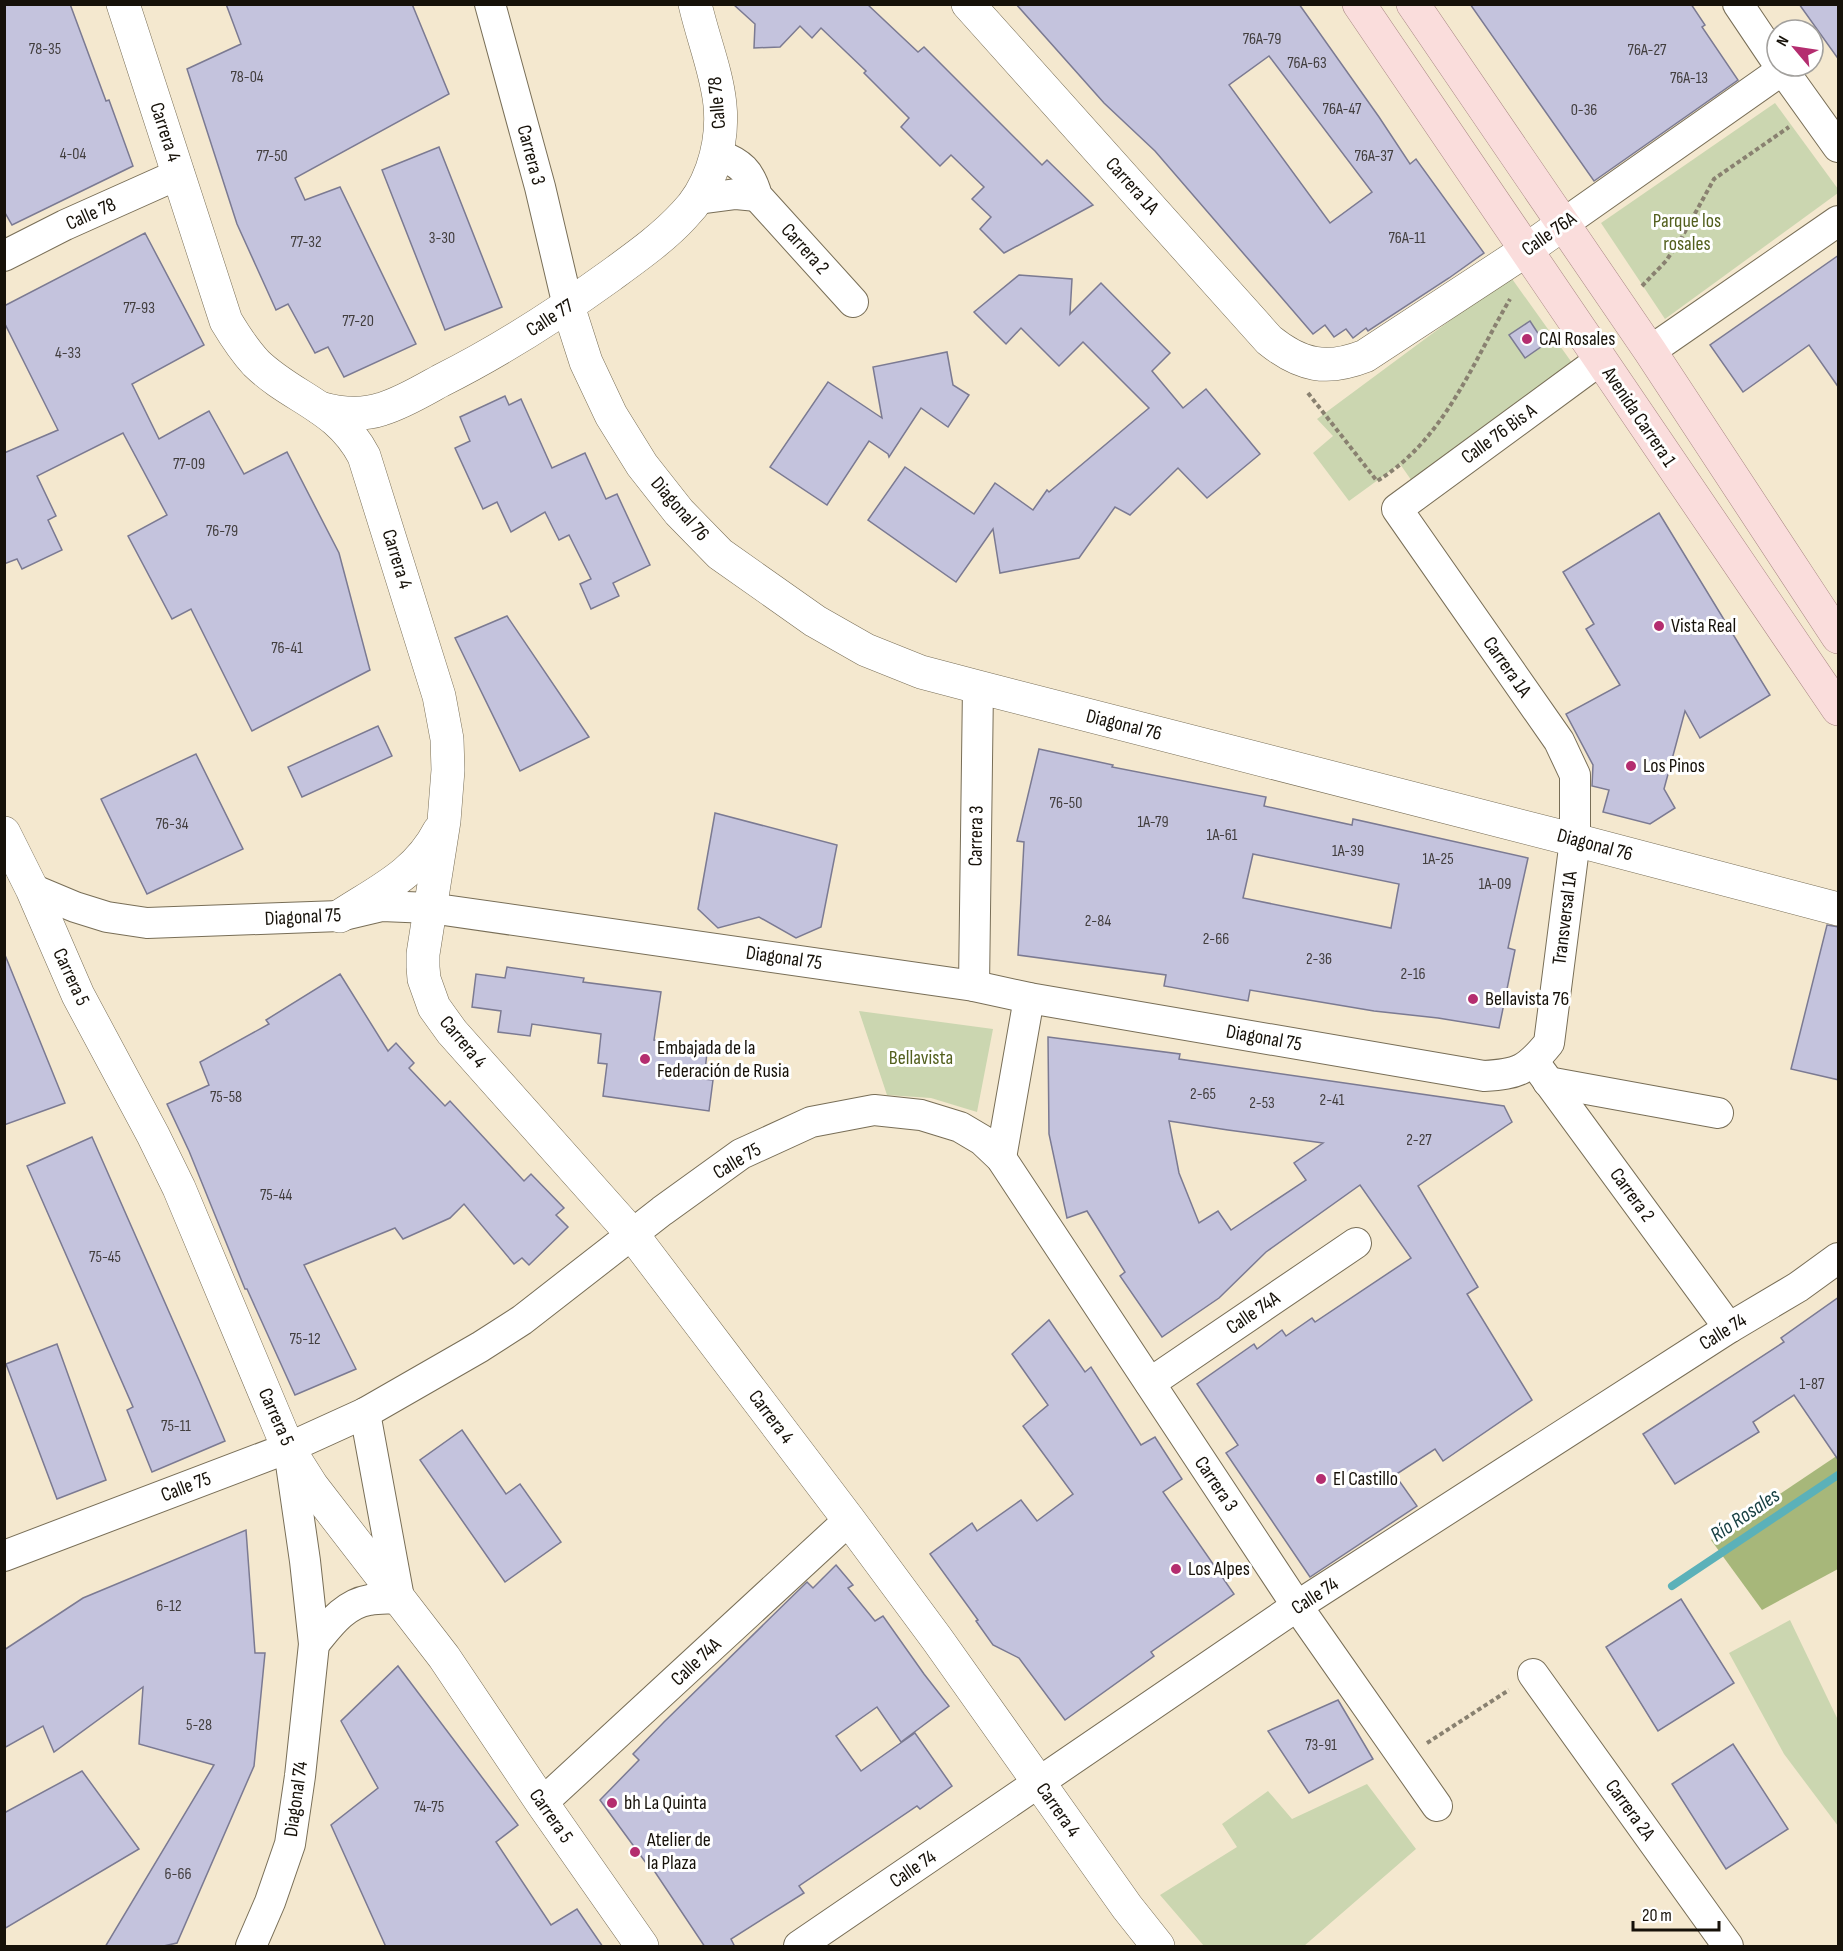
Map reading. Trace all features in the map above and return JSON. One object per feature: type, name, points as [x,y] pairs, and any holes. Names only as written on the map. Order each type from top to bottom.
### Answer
[{"type":"main road","name":"Avenida Carrera 1","points":[[1359,4],[1839,709]]},
{"type":"main road","points":[[1413,4],[1650,351],[1839,637]]},
{"type":"street","name":"Carrera 4","points":[[123,4],[226,321],[241,345],[257,364],[341,423],[357,441],[364,456],[440,696],[447,739],[448,770],[444,821],[423,967],[424,979],[434,1007],[452,1032],[632,1234],[849,1520],[1158,1947]]},
{"type":"street","name":"Carrera 3","points":[[489,4],[540,187],[568,306]]},
{"type":"street","name":"Calle 78","points":[[695,4],[717,77],[722,110],[717,154],[698,199]]},
{"type":"street","name":"Carrera 1A","points":[[968,4],[1269,340],[1284,352],[1301,361]]},
{"type":"street","points":[[1738,4],[1765,44]]},
{"type":"street","name":"Calle 76A","points":[[1301,361],[1317,365],[1333,365],[1365,356],[1525,251],[1765,77]]},
{"type":"street","points":[[1789,78],[1839,147]]},
{"type":"street","name":"Carrera 2","points":[[717,154],[735,160],[745,170],[753,182],[757,196],[853,302]]},
{"type":"street","name":"Calle 78","points":[[4,256],[64,225],[179,174]]},
{"type":"street","points":[[698,199],[736,194],[757,196]]},
{"type":"street","name":"Calle 77","points":[[320,408],[340,413],[362,414],[383,409],[470,366],[568,306],[670,229],[698,199]]},
{"type":"street","points":[[1650,351],[1839,221]]},
{"type":"street","name":"Diagonal 76","points":[[568,306],[586,362],[611,416],[642,465],[679,512],[720,554],[814,621],[866,650],[921,672],[1839,909]]},
{"type":"street","name":"Calle 76 Bis A","points":[[1397,508],[1600,360]]},
{"type":"street","points":[[364,456],[369,431],[383,409]]},
{"type":"street","name":"Carrera 1A","points":[[1397,508],[1559,741],[1575,775],[1575,840]]},
{"type":"street","name":"Carrera 3","points":[[974,986],[978,687]]},
{"type":"street","points":[[340,916],[406,874],[423,858],[444,821]]},
{"type":"street","name":"Carrera 5","points":[[4,833],[32,889],[78,995],[153,1135],[178,1188],[288,1448],[312,1486],[444,1656],[642,1947]]},
{"type":"street","name":"Transversal 1A","points":[[1541,1072],[1549,1042],[1575,840]]},
{"type":"street","name":"Diagonal 75","points":[[32,889],[106,917],[147,923],[340,916],[382,906],[430,908],[974,986],[1029,998],[1484,1076],[1541,1072]]},
{"type":"street","points":[[1001,1158],[1029,998]]},
{"type":"street","name":"Carrera 2","points":[[1541,1072],[1729,1328]]},
{"type":"street","points":[[1541,1072],[1718,1113]]},
{"type":"street","name":"Calle 75","points":[[4,1556],[288,1448],[365,1413],[480,1347],[522,1320],[632,1234],[741,1154],[811,1122],[874,1110],[921,1115],[960,1127],[982,1140],[1001,1158]]},
{"type":"street","name":"Carrera 3","points":[[1001,1158],[1298,1606],[1437,1806]]},
{"type":"street","name":"Calle 74A","points":[[1150,1383],[1356,1243]]},
{"type":"street","name":"Calle 74","points":[[799,1947],[1298,1606],[1729,1328],[1798,1287],[1839,1258]]},
{"type":"street","points":[[314,1644],[337,1616],[349,1608],[368,1600],[399,1598],[365,1413]]},
{"type":"street","name":"Diagonal 74","points":[[251,1947],[270,1902],[290,1844],[300,1776],[314,1644],[305,1561],[288,1448]]},
{"type":"street","name":"Calle 74A","points":[[542,1803],[849,1520]]},
{"type":"street","name":"Carrera 2A","points":[[1533,1674],[1728,1947]]},
{"type":"path","points":[[1638,290],[1666,261],[1714,179],[1812,111]]},
{"type":"path","points":[[1301,361],[1302,377],[1311,398],[1377,481],[1394,471],[1428,438],[1467,380],[1512,295]]},
{"type":"path","points":[[1404,1758],[1533,1674]]},
{"type":"green space","name":"Parque los rosales","points":[[1775,103],[1838,189],[1838,193],[1665,319],[1601,223]]},
{"type":"green space","points":[[1510,276],[1575,367],[1414,484],[1400,464],[1349,501],[1313,453],[1333,436],[1317,419]]},
{"type":"green space","name":"Bellavista","points":[[859,1011],[993,1029],[977,1112],[931,1098],[887,1095]]},
{"type":"green space","points":[[1838,1455],[1838,1569],[1762,1610],[1711,1540]]},
{"type":"green space","points":[[1790,1620],[1838,1720],[1838,1826],[1784,1754],[1729,1653]]},
{"type":"green space","points":[[1367,1784],[1416,1849],[1304,1946],[1204,1946],[1160,1895],[1237,1847],[1222,1824],[1268,1791],[1292,1819]]},
{"type":"building","points":[[4,4],[70,4],[133,166],[12,225],[4,211]]},
{"type":"building","points":[[226,4],[412,4],[449,94],[295,178],[305,200],[340,187],[416,344],[344,377],[328,347],[315,353],[288,304],[276,310],[237,224],[187,69],[241,44]]},
{"type":"building","points":[[733,4],[867,4],[918,52],[924,47],[1042,165],[1047,160],[1093,205],[1004,253],[980,229],[991,217],[972,199],[984,187],[951,155],[940,166],[901,127],[909,118],[864,73],[866,71],[821,28],[812,38],[800,26],[780,47],[754,48],[755,24]]},
{"type":"building","points":[[1016,4],[1299,4],[1410,164],[1416,159],[1484,253],[1368,331],[1366,328],[1353,338],[1346,329],[1334,337],[1325,325],[1313,334],[1155,151],[1104,103]],"holes":[[[1269,56],[1372,192],[1330,223],[1229,85]]]},
{"type":"building","points":[[1470,4],[1691,4],[1705,25],[1702,27],[1738,80],[1594,181]]},
{"type":"building","points":[[1799,4],[1839,4],[1839,60],[1825,40],[1825,18],[1809,18]]},
{"type":"building","points":[[439,147],[502,307],[445,330],[382,170]]},
{"type":"building","points":[[145,233],[204,345],[132,384],[159,439],[209,411],[244,474],[287,452],[339,553],[370,670],[252,731],[191,609],[172,619],[128,536],[167,515],[123,433],[37,476],[56,516],[48,520],[62,550],[22,569],[17,559],[4,564],[4,453],[58,430],[4,322],[4,306]]},
{"type":"building","points":[[1839,255],[1839,388],[1809,345],[1743,392],[1710,345]]},
{"type":"building","points":[[1019,275],[1072,279],[1070,314],[1101,283],[1170,353],[1152,371],[1183,408],[1206,389],[1260,454],[1207,498],[1178,468],[1130,515],[1115,507],[1079,558],[1000,573],[993,529],[956,582],[868,520],[905,467],[974,514],[995,483],[1033,510],[1047,490],[1049,492],[1149,408],[1083,342],[1059,366],[1021,328],[1006,344],[974,312]]},
{"type":"building","name":"CAI Rosales","points":[[1530,321],[1545,344],[1525,358],[1509,335]]},
{"type":"building","points":[[947,352],[953,385],[969,395],[948,427],[921,408],[889,457],[869,441],[827,505],[770,467],[828,382],[882,418],[873,367]]},
{"type":"building","points":[[505,396],[509,405],[521,399],[552,468],[585,453],[606,499],[617,494],[650,565],[613,583],[619,596],[591,609],[580,584],[591,579],[569,535],[559,540],[545,512],[511,532],[497,502],[483,509],[455,448],[470,441],[460,417]]},
{"type":"building","name":"Vista Real","points":[[1659,513],[1770,695],[1700,738],[1685,711],[1664,789],[1675,808],[1650,824],[1603,812],[1609,790],[1592,786],[1593,765],[1566,714],[1620,685],[1586,629],[1594,624],[1563,572]]},
{"type":"building","points":[[507,616],[589,737],[520,771],[455,638]]},
{"type":"building","points":[[378,726],[392,756],[302,797],[288,767]]},
{"type":"building","points":[[1039,749],[1113,765],[1112,767],[1266,797],[1264,806],[1352,825],[1353,819],[1528,858],[1508,948],[1515,950],[1499,1028],[1374,1011],[1250,990],[1248,1001],[1164,986],[1166,975],[1018,955],[1024,842],[1017,841]],"holes":[[[1253,854],[1399,884],[1391,928],[1243,898]]]},
{"type":"building","points":[[196,754],[243,849],[147,894],[101,799]]},
{"type":"building","points":[[715,813],[837,845],[821,927],[796,938],[759,917],[718,928],[698,909]]},
{"type":"building","points":[[1827,925],[1839,927],[1839,1080],[1791,1069]]},
{"type":"building","points":[[4,956],[65,1103],[4,1125]]},
{"type":"building","points":[[507,967],[584,978],[583,982],[661,992],[654,1040],[677,1043],[676,1049],[707,1053],[704,1079],[713,1080],[709,1111],[603,1096],[607,1064],[598,1063],[601,1034],[532,1024],[530,1036],[498,1032],[501,1011],[472,1007],[476,974],[505,978]]},
{"type":"building","points":[[340,974],[388,1051],[396,1043],[414,1063],[409,1068],[445,1106],[450,1101],[524,1181],[531,1174],[564,1208],[556,1215],[568,1227],[529,1265],[522,1258],[514,1264],[464,1204],[450,1218],[403,1239],[395,1228],[304,1265],[356,1369],[295,1395],[247,1289],[245,1289],[189,1151],[167,1104],[209,1085],[200,1062],[269,1024],[266,1020]]},
{"type":"building","points":[[1048,1037],[1180,1054],[1179,1059],[1504,1106],[1512,1122],[1418,1186],[1478,1287],[1467,1294],[1532,1400],[1443,1461],[1435,1449],[1395,1475],[1417,1506],[1310,1577],[1226,1453],[1238,1445],[1197,1384],[1254,1344],[1257,1349],[1282,1330],[1286,1336],[1312,1318],[1315,1322],[1411,1258],[1360,1185],[1266,1252],[1219,1298],[1162,1337],[1120,1276],[1125,1272],[1087,1211],[1067,1218],[1049,1134]],"holes":[[[1169,1121],[1323,1143],[1294,1163],[1306,1180],[1231,1230],[1218,1211],[1199,1223],[1179,1173]]]},
{"type":"building","points":[[92,1137],[225,1441],[152,1472],[127,1410],[133,1407],[27,1166]]},
{"type":"building","points":[[1839,1297],[1839,1461],[1794,1395],[1753,1422],[1759,1432],[1675,1484],[1643,1434],[1784,1342],[1781,1338]]},
{"type":"building","points":[[1049,1320],[1085,1372],[1091,1367],[1141,1445],[1155,1437],[1182,1479],[1163,1492],[1234,1594],[1151,1652],[1154,1656],[1065,1720],[1019,1658],[993,1645],[976,1621],[978,1620],[930,1554],[972,1523],[977,1531],[1021,1500],[1037,1521],[1073,1494],[1023,1426],[1048,1405],[1012,1354]]},
{"type":"building","points":[[57,1344],[106,1480],[57,1499],[6,1364]]},
{"type":"building","points":[[462,1430],[506,1494],[520,1484],[561,1542],[505,1582],[420,1460]]},
{"type":"building","points":[[246,1530],[255,1653],[265,1653],[254,1766],[177,1943],[159,1947],[105,1947],[214,1765],[139,1744],[143,1687],[54,1752],[43,1726],[4,1748],[4,1650],[83,1598]]},
{"type":"building","points":[[836,1565],[853,1585],[848,1588],[875,1621],[883,1616],[949,1706],[901,1742],[877,1707],[836,1736],[861,1771],[915,1733],[952,1786],[920,1809],[917,1806],[799,1886],[804,1893],[731,1939],[735,1947],[705,1947],[651,1866],[649,1867],[600,1800],[639,1760],[633,1754],[664,1722],[807,1582],[813,1588]]},
{"type":"building","points":[[1681,1599],[1734,1683],[1658,1731],[1606,1647]]},
{"type":"building","points":[[398,1666],[518,1825],[496,1842],[551,1925],[577,1909],[603,1947],[386,1947],[331,1825],[378,1788],[341,1721]]},
{"type":"building","points":[[1338,1700],[1373,1759],[1309,1793],[1268,1731]]},
{"type":"building","points":[[1733,1744],[1788,1829],[1726,1869],[1672,1784]]},
{"type":"building","points":[[82,1771],[139,1849],[4,1929],[4,1813]]},
{"type":"waterway","name":"Río Rosales","points":[[1672,1586],[1838,1475]]},
{"type":"place","name":"CAI Rosales","points":[[1527,339]]},
{"type":"place","name":"Vista Real","points":[[1659,626]]},
{"type":"place","name":"Los Pinos","points":[[1631,766]]},
{"type":"place","name":"Bellavista 76","points":[[1473,999]]},
{"type":"place","name":"Embajada de la Federación de Rusia","points":[[645,1059]]},
{"type":"place","name":"El Castillo","points":[[1321,1479]]},
{"type":"place","name":"Los Alpes","points":[[1176,1569]]},
{"type":"place","name":"bh La Quinta","points":[[612,1803]]},
{"type":"place","name":"Atelier de la Plaza","points":[[635,1852]]}]
